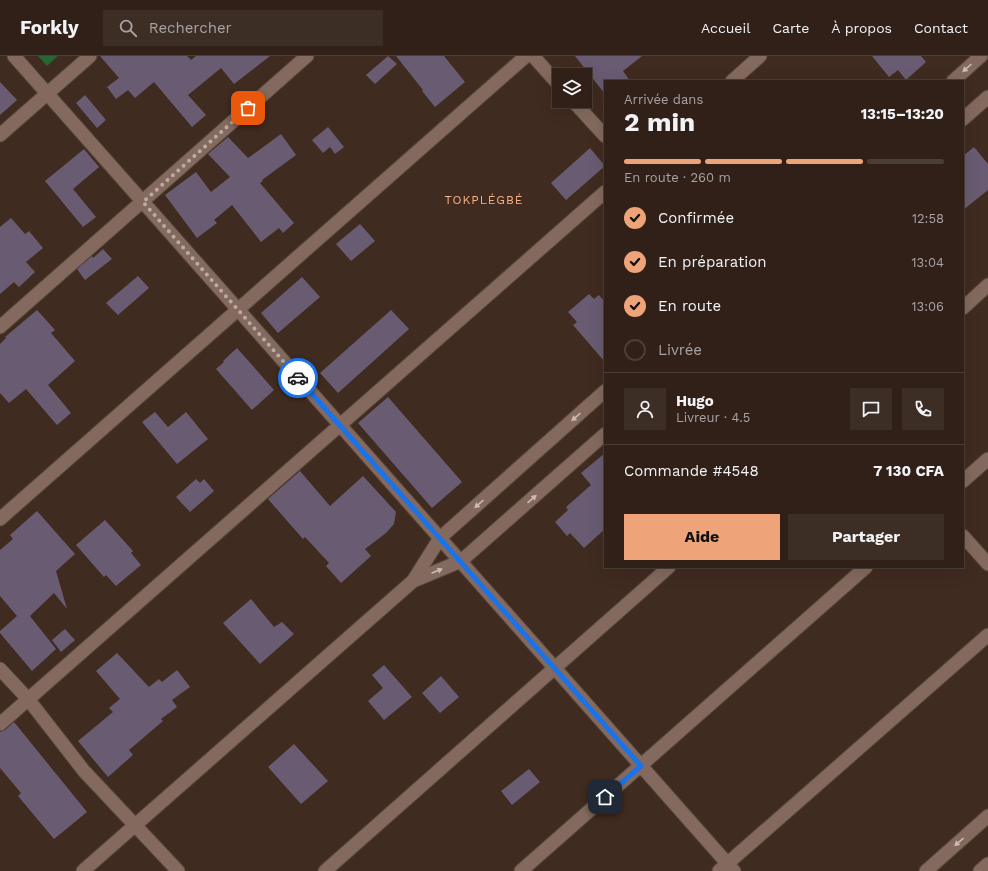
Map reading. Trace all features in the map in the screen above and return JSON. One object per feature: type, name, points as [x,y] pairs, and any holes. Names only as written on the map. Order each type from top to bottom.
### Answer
[{"type":"street","points":[[14,56],[641,766],[727,869],[988,635]]},
{"type":"street","points":[[0,135],[90,56]]},
{"type":"street","points":[[0,328],[307,56]]},
{"type":"street","points":[[0,519],[526,56]]},
{"type":"street","points":[[533,56],[552,77]]},
{"type":"street","points":[[733,80],[760,56]]},
{"type":"street","points":[[954,80],[981,56]]},
{"type":"street","points":[[964,118],[988,97]]},
{"type":"street","points":[[580,108],[604,135]]},
{"type":"street","points":[[0,724],[604,193]]},
{"type":"street","points":[[964,307],[988,285]]},
{"type":"street","points":[[83,871],[413,581],[440,538],[604,393]]},
{"type":"street","points":[[413,581],[461,562],[604,435]]},
{"type":"street","points":[[964,481],[988,460]]},
{"type":"street","points":[[964,537],[988,564]]},
{"type":"street","points":[[325,871],[668,568]]},
{"type":"street","points":[[521,871],[865,568]]},
{"type":"street","points":[[0,669],[28,699],[84,771],[178,871]]},
{"type":"street","points":[[926,871],[988,816]]},
{"type":"street","points":[[980,871],[988,864]]},
{"type":"green space","points":[[38,56],[58,56],[47,66]]},
{"type":"building","points":[[100,56],[187,56],[191,60],[196,56],[270,56],[234,84],[221,68],[188,95],[206,115],[192,127],[154,82],[135,98],[128,90],[116,99],[107,87],[119,78]]},
{"type":"building","points":[[388,56],[397,64],[375,84],[366,75]]},
{"type":"building","points":[[396,56],[444,56],[465,82],[435,107]]},
{"type":"building","points":[[575,56],[642,56],[623,71],[629,80],[604,80],[604,93],[592,78],[592,68],[584,68]]},
{"type":"building","points":[[872,56],[921,56],[926,62],[906,80],[898,70],[889,77]]},
{"type":"building","points":[[0,82],[17,100],[0,115]]},
{"type":"building","points":[[85,95],[106,120],[97,128],[76,103]]},
{"type":"building","points":[[328,127],[344,147],[335,154],[330,147],[323,153],[312,140]]},
{"type":"building","points":[[281,134],[296,155],[260,183],[294,223],[283,233],[279,228],[261,242],[232,205],[214,220],[217,223],[197,238],[165,195],[196,172],[211,192],[230,177],[208,154],[228,137],[248,158]]},
{"type":"building","points":[[974,147],[988,164],[988,190],[964,209],[964,155]]},
{"type":"building","points":[[590,148],[604,165],[604,167],[566,200],[551,183]]},
{"type":"building","points":[[84,149],[99,167],[73,189],[96,217],[83,227],[45,181]]},
{"type":"building","points":[[11,218],[25,234],[29,231],[43,248],[26,262],[35,272],[19,287],[14,282],[0,294],[0,227]]},
{"type":"building","points":[[360,224],[375,241],[351,261],[336,244]]},
{"type":"building","points":[[103,249],[112,259],[85,280],[77,269]]},
{"type":"building","points":[[138,276],[149,288],[118,315],[106,303]]},
{"type":"building","points":[[302,277],[320,297],[278,333],[261,313]]},
{"type":"building","points":[[589,294],[594,299],[599,295],[604,301],[604,361],[573,325],[577,322],[568,312]]},
{"type":"building","points":[[37,310],[55,330],[51,333],[75,361],[48,385],[71,413],[57,425],[26,389],[9,403],[0,393],[0,344],[6,338],[5,337]]},
{"type":"building","points":[[391,310],[409,329],[338,393],[320,373]]},
{"type":"building","points":[[237,348],[274,390],[252,410],[216,369]]},
{"type":"building","points":[[388,397],[462,482],[432,508],[358,423]]},
{"type":"building","points":[[155,412],[168,427],[186,412],[208,439],[177,464],[142,422]]},
{"type":"building","points":[[604,454],[604,530],[584,548],[570,533],[567,536],[555,522],[568,510],[566,507],[591,485],[581,473]]},
{"type":"building","points":[[300,471],[330,506],[363,476],[396,512],[394,524],[386,533],[365,549],[371,556],[341,583],[326,566],[329,563],[305,537],[303,539],[268,499]]},
{"type":"building","points":[[196,479],[200,483],[204,479],[214,491],[190,512],[176,497]]},
{"type":"building","points":[[37,511],[75,554],[56,571],[67,609],[54,593],[30,616],[56,649],[32,671],[0,633],[0,631],[17,616],[0,596],[0,550],[13,539],[10,535]]},
{"type":"building","points":[[105,520],[133,551],[131,553],[141,565],[116,586],[106,575],[104,577],[76,545]]},
{"type":"building","points":[[251,599],[274,627],[282,622],[294,634],[260,664],[223,623]]},
{"type":"building","points":[[65,629],[75,640],[61,652],[52,640]]},
{"type":"building","points":[[117,653],[149,687],[159,679],[162,682],[177,670],[190,687],[172,700],[177,707],[161,719],[163,721],[129,750],[133,755],[108,777],[78,741],[113,712],[109,708],[120,699],[96,671]]},
{"type":"building","points":[[384,665],[412,697],[384,720],[368,701],[383,688],[372,675]]},
{"type":"building","points":[[441,676],[459,697],[440,713],[422,693]]},
{"type":"building","points":[[14,722],[87,812],[54,839],[18,796],[21,793],[0,768],[0,732],[5,730]]},
{"type":"building","points":[[294,744],[328,781],[301,804],[268,767]]},
{"type":"building","points":[[529,769],[540,782],[512,805],[501,791]]},
{"type":"way so far","points":[[248,108],[143,202],[298,378]]},
{"type":"district","name":"TOKPLÉGBÉ","points":[[484,200]]},
{"type":"route","points":[[298,378],[641,766],[605,797]]}]
